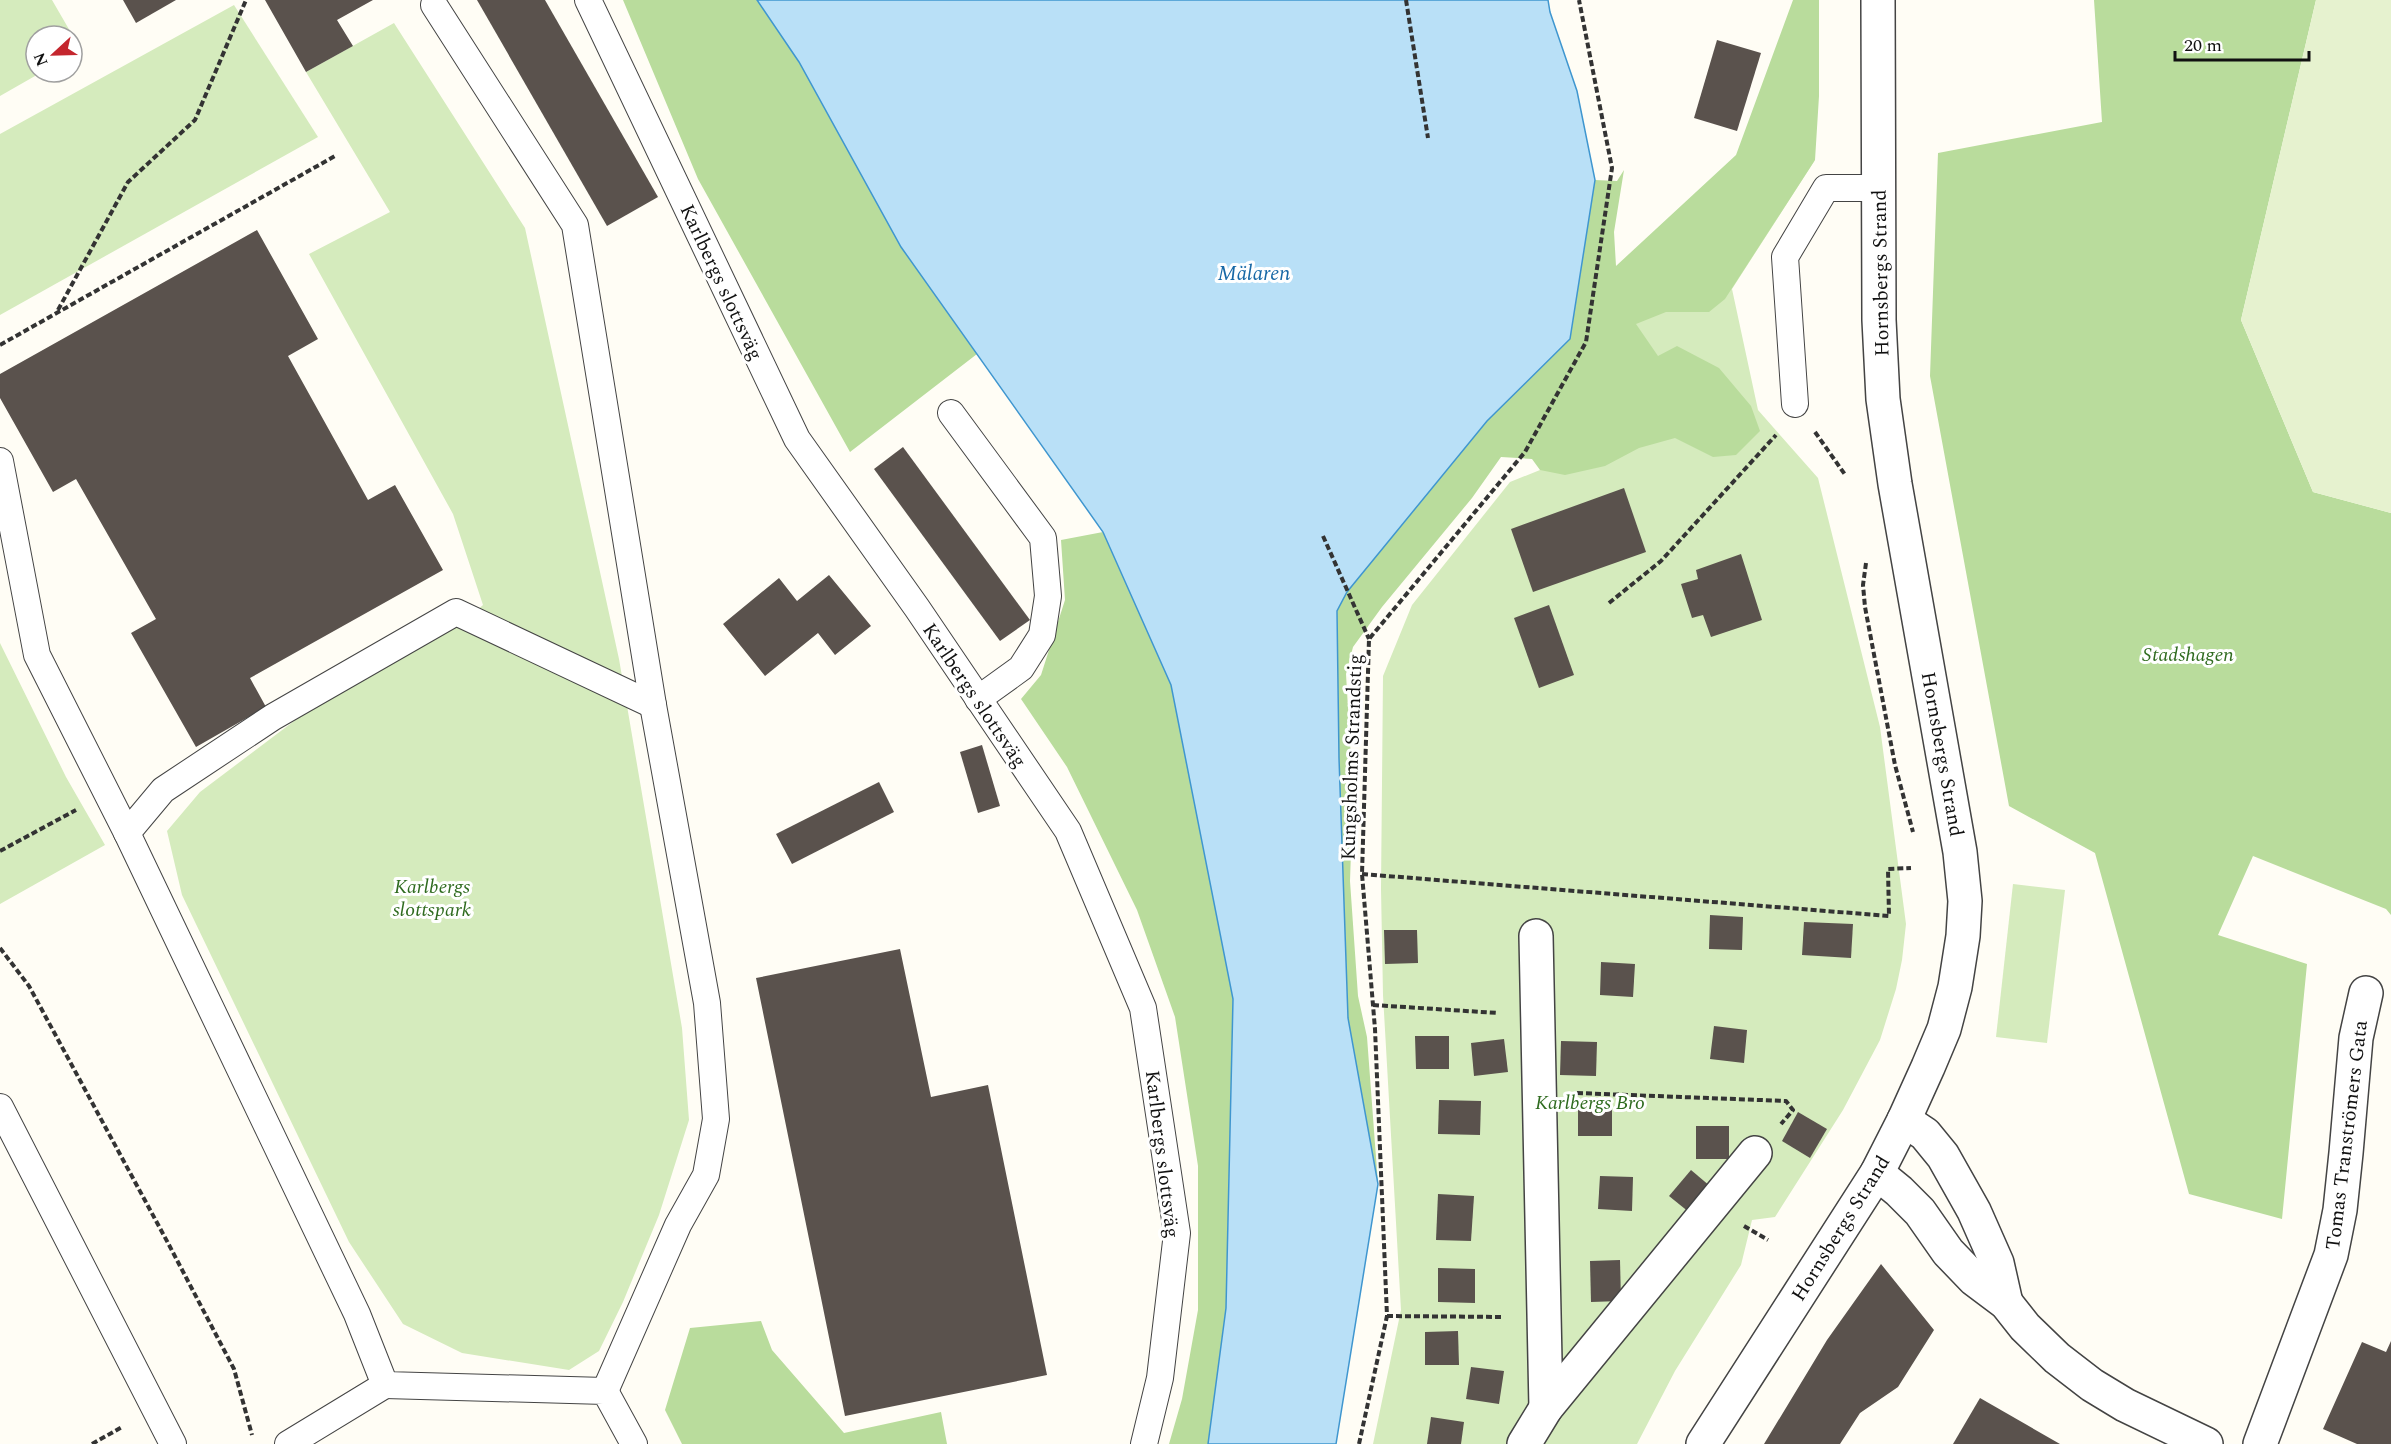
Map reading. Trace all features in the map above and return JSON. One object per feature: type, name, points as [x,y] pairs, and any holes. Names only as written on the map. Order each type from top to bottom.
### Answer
[{"type":"street","name":"Hornsbergs Strand","points":[[1704,1444],[1877,1173],[1905,1120],[1944,1029],[1963,936],[1965,901],[1960,852],[1895,484],[1883,399],[1879,320],[1878,0]]},
{"type":"street","points":[[1536,936],[1546,1408]]},
{"type":"street","name":"Tomas Tranströmers Gata","points":[[2260,1444],[2331,1255],[2340,1210],[2356,1038],[2366,993]]},
{"type":"street","points":[[1905,1120],[1924,1134],[1943,1156],[1969,1202],[1997,1263],[2006,1303]]},
{"type":"street","points":[[1524,1444],[1546,1408],[1755,1154]]},
{"type":"street","points":[[1877,1173],[1920,1212],[1948,1252],[1974,1279],[2006,1303],[2025,1327],[2057,1358],[2092,1385],[2125,1405],[2206,1444]]},
{"type":"lane","name":"Karlbergs slottsväg","points":[[588,0],[797,439],[917,608],[1068,831],[1143,1008],[1177,1233],[1160,1378],[1144,1444]]},
{"type":"lane","points":[[434,5],[575,225],[653,705],[707,1003],[716,1119],[706,1175],[673,1236],[605,1391]]},
{"type":"lane","points":[[1795,404],[1785,257],[1826,188],[1878,188]]},
{"type":"lane","points":[[951,412],[1043,537],[1048,596],[1042,635],[1021,668],[978,699]]},
{"type":"lane","points":[[0,461],[37,655],[108,792],[357,1314],[385,1385]]},
{"type":"lane","points":[[127,833],[163,790],[273,717],[456,612],[653,705]]},
{"type":"lane","points":[[0,1107],[173,1444]]},
{"type":"lane","points":[[288,1444],[385,1385],[605,1391]]},
{"type":"lane","points":[[605,1391],[634,1444]]},
{"type":"path","points":[[58,310],[128,182],[195,120],[246,0]]},
{"type":"path","points":[[1406,0],[1428,138]]},
{"type":"path","name":"Kungsholms Strandstig","points":[[1359,1444],[1387,1316],[1373,1005],[1362,873],[1370,639],[1525,452],[1586,342],[1612,168],[1579,0]]},
{"type":"path","points":[[0,345],[58,310],[335,156]]},
{"type":"path","points":[[1609,603],[1669,553],[1772,442],[1795,404],[1846,476]]},
{"type":"path","points":[[1323,536],[1370,639]]},
{"type":"path","points":[[1867,559],[1863,585],[1865,607],[1895,765],[1916,842]]},
{"type":"path","points":[[0,850],[108,792]]},
{"type":"path","points":[[1362,873],[1889,916],[1888,869],[1911,868]]},
{"type":"path","points":[[0,948],[28,986],[234,1369],[255,1444]]},
{"type":"path","points":[[1373,1005],[1538,1015]]},
{"type":"path","points":[[1539,1092],[1786,1101],[1793,1110],[1755,1154]]},
{"type":"path","points":[[1387,1316],[1543,1317]]},
{"type":"green space","points":[[0,0],[52,0],[66,24],[24,24],[24,82],[0,96]]},
{"type":"green space","points":[[623,0],[757,0],[799,62],[901,247],[977,354],[850,452],[698,179]]},
{"type":"green space","points":[[1793,0],[1819,0],[1819,96],[1815,160],[1725,299],[1709,312],[1666,312],[1636,324],[1658,356],[1677,346],[1719,368],[1751,406],[1760,431],[1736,455],[1713,457],[1675,438],[1639,448],[1605,466],[1565,475],[1540,470],[1532,459],[1501,457],[1472,498],[1382,607],[1353,647],[1346,674],[1353,793],[1350,881],[1358,996],[1367,1037],[1378,1184],[1348,1018],[1339,758],[1337,611],[1347,592],[1487,421],[1570,339],[1595,180],[1617,181],[1624,170],[1614,232],[1616,266],[1736,155]]},
{"type":"green space","name":"Stadshagen","points":[[2094,0],[2316,0],[2241,320],[2313,492],[2391,513],[2391,915],[2386,909],[2253,856],[2218,935],[2307,964],[2282,1219],[2189,1194],[2095,853],[2009,806],[1930,376],[1938,153],[2102,122]]},
{"type":"green space","points":[[2316,0],[2391,0],[2391,513],[2313,492],[2241,320]]},
{"type":"green space","points":[[234,5],[318,137],[0,315],[0,134]]},
{"type":"green space","name":"Karlbergs slottspark","points":[[394,23],[525,228],[619,659],[682,1028],[689,1120],[659,1215],[623,1302],[599,1351],[569,1370],[462,1353],[403,1324],[349,1242],[182,895],[167,831],[200,792],[314,706],[460,625],[483,605],[453,514],[309,254],[390,212],[306,72]]},
{"type":"green space","name":"Karlbergs Bro","points":[[1815,160],[1732,289],[1758,410],[1818,478],[1880,727],[1906,924],[1896,989],[1880,1040],[1843,1110],[1775,1217],[1752,1220],[1741,1265],[1675,1371],[1637,1444],[1373,1444],[1401,1310],[1383,995],[1381,889],[1383,676],[1412,605],[1510,482],[1540,470],[1608,318]]},
{"type":"green space","points":[[1103,532],[1171,685],[1233,999],[1226,1308],[1208,1444],[1169,1444],[1182,1399],[1198,1310],[1198,1166],[1175,1017],[1137,910],[1067,767],[1021,699],[1041,675],[1065,600],[1061,540]]},
{"type":"green space","points":[[0,643],[66,777],[105,845],[0,904]]},
{"type":"green space","points":[[2013,884],[2065,890],[2047,1043],[1996,1037]]},
{"type":"green space","points":[[761,1321],[772,1350],[844,1433],[941,1412],[947,1444],[682,1444],[665,1410],[690,1328]]},
{"type":"water","name":"Mälaren","points":[[757,0],[1548,0],[1577,91],[1595,180],[1570,339],[1487,421],[1347,592],[1337,611],[1339,758],[1348,1018],[1378,1184],[1336,1444],[1208,1444],[1226,1308],[1233,999],[1171,685],[1103,532],[901,247],[799,62]]},
{"type":"building","points":[[123,0],[176,0],[136,23]]},
{"type":"building","points":[[265,0],[373,0],[337,20],[353,46],[306,72]]},
{"type":"building","points":[[477,0],[545,0],[658,197],[607,226]]},
{"type":"building","points":[[1717,40],[1761,53],[1737,131],[1694,118]]},
{"type":"building","points":[[257,230],[318,339],[288,356],[368,500],[395,485],[443,570],[250,678],[266,707],[196,747],[131,633],[156,619],[76,479],[53,492],[0,398],[0,374]]},
{"type":"building","points":[[903,447],[1030,620],[1000,641],[874,469]]},
{"type":"building","points":[[1624,488],[1646,552],[1533,592],[1511,529]]},
{"type":"building","points":[[1741,554],[1762,620],[1711,637],[1703,615],[1692,618],[1681,584],[1698,579],[1696,570]]},
{"type":"building","points":[[829,575],[871,626],[835,655],[818,633],[765,676],[723,624],[779,578],[797,601]]},
{"type":"building","points":[[1549,605],[1574,675],[1539,688],[1514,618]]},
{"type":"building","points":[[982,745],[1000,806],[978,813],[960,752]]},
{"type":"building","points":[[879,782],[894,812],[792,864],[776,834]]},
{"type":"building","points":[[1710,915],[1743,917],[1742,950],[1709,949]]},
{"type":"building","points":[[1804,922],[1853,924],[1851,958],[1802,955]]},
{"type":"building","points":[[1384,930],[1417,930],[1418,963],[1385,964]]},
{"type":"building","points":[[900,949],[931,1097],[988,1085],[1047,1375],[845,1416],[756,978]]},
{"type":"building","points":[[1601,962],[1635,964],[1633,997],[1600,995]]},
{"type":"building","points":[[1714,1026],[1747,1030],[1744,1063],[1710,1059]]},
{"type":"building","points":[[1415,1036],[1449,1036],[1449,1069],[1416,1069]]},
{"type":"building","points":[[1504,1039],[1508,1072],[1474,1076],[1471,1043]]},
{"type":"building","points":[[1561,1041],[1597,1042],[1596,1076],[1560,1075]]},
{"type":"building","points":[[1439,1100],[1481,1101],[1480,1135],[1438,1134]]},
{"type":"building","points":[[1578,1103],[1612,1103],[1612,1136],[1578,1136]]},
{"type":"building","points":[[1798,1112],[1827,1129],[1810,1158],[1782,1141]]},
{"type":"building","points":[[1696,1126],[1729,1126],[1729,1159],[1696,1159]]},
{"type":"building","points":[[1691,1170],[1717,1192],[1695,1217],[1669,1196]]},
{"type":"building","points":[[1600,1176],[1633,1177],[1632,1211],[1598,1209]]},
{"type":"building","points":[[1438,1194],[1474,1196],[1471,1241],[1436,1240]]},
{"type":"building","points":[[1620,1260],[1621,1301],[1591,1302],[1590,1261]]},
{"type":"building","points":[[1881,1264],[1934,1330],[1898,1387],[1860,1413],[1840,1444],[1764,1444],[1827,1340]]},
{"type":"building","points":[[1438,1268],[1475,1269],[1475,1303],[1438,1302]]},
{"type":"building","points":[[1458,1331],[1459,1365],[1425,1365],[1425,1332]]},
{"type":"building","points":[[2391,1341],[2391,1444],[2357,1444],[2323,1429],[2362,1342],[2386,1352]]},
{"type":"building","points":[[1471,1367],[1504,1371],[1499,1404],[1466,1399]]},
{"type":"building","points":[[1980,1398],[2060,1444],[1953,1444]]},
{"type":"building","points":[[1431,1417],[1464,1422],[1461,1444],[1427,1444]]}]
